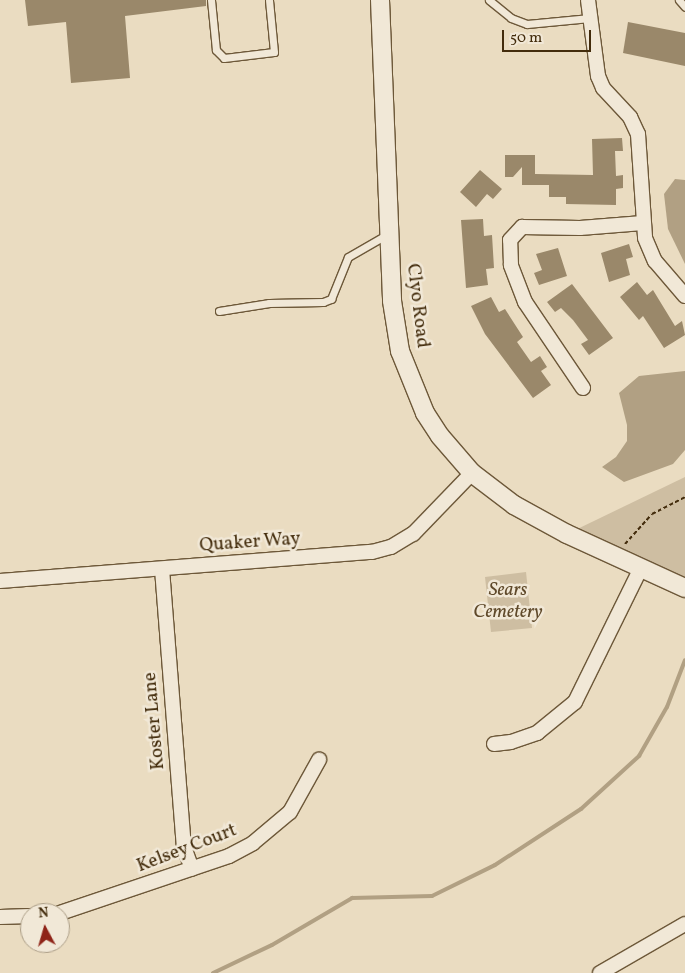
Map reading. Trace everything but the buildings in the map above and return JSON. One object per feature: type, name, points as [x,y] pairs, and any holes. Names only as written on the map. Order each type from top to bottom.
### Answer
[{"type":"street","name":"Clyo Road","points":[[380,0],[394,326],[408,378],[440,436],[472,473],[489,488],[540,520],[685,588]]},
{"type":"street","points":[[588,0],[601,82],[630,117],[638,134],[643,223],[655,261],[685,296]]},
{"type":"street","points":[[584,388],[524,302],[511,265],[510,240],[522,227],[643,223]]},
{"type":"street","name":"Quaker Way","points":[[0,581],[357,554],[391,547],[427,523],[472,473]]},
{"type":"street","points":[[494,744],[510,742],[537,733],[575,702],[641,568]]},
{"type":"street","name":"Koster Lane","points":[[162,569],[184,847],[192,868]]},
{"type":"street","name":"Kelsey Court","points":[[70,910],[229,856],[275,827],[300,796],[319,760]]},
{"type":"street","points":[[0,917],[20,916]]},
{"type":"street","points":[[600,973],[685,924]]},
{"type":"lane","points":[[211,0],[216,50],[224,58],[270,55],[274,52],[268,0]]},
{"type":"lane","points":[[489,0],[511,18],[527,24],[590,18]]},
{"type":"lane","points":[[679,0],[685,7]]},
{"type":"lane","points":[[219,312],[269,303],[323,302],[331,299],[348,257],[389,234]]},
{"type":"path","points":[[615,556],[652,514],[685,496]]},
{"type":"green space","points":[[685,477],[685,588],[567,534]]},
{"type":"green space","name":"Sears Cemetery","points":[[526,572],[532,628],[491,632],[485,577]]},
{"type":"shaded area","points":[[675,179],[685,180],[685,264],[668,229],[664,194]]},
{"type":"shaded area","points":[[685,371],[685,450],[673,464],[624,482],[602,467],[616,457],[627,441],[627,425],[619,393],[639,376]]},
{"type":"waterway","points":[[213,973],[272,945],[352,898],[432,896],[495,865],[581,809],[639,756],[667,707],[685,660]]}]
